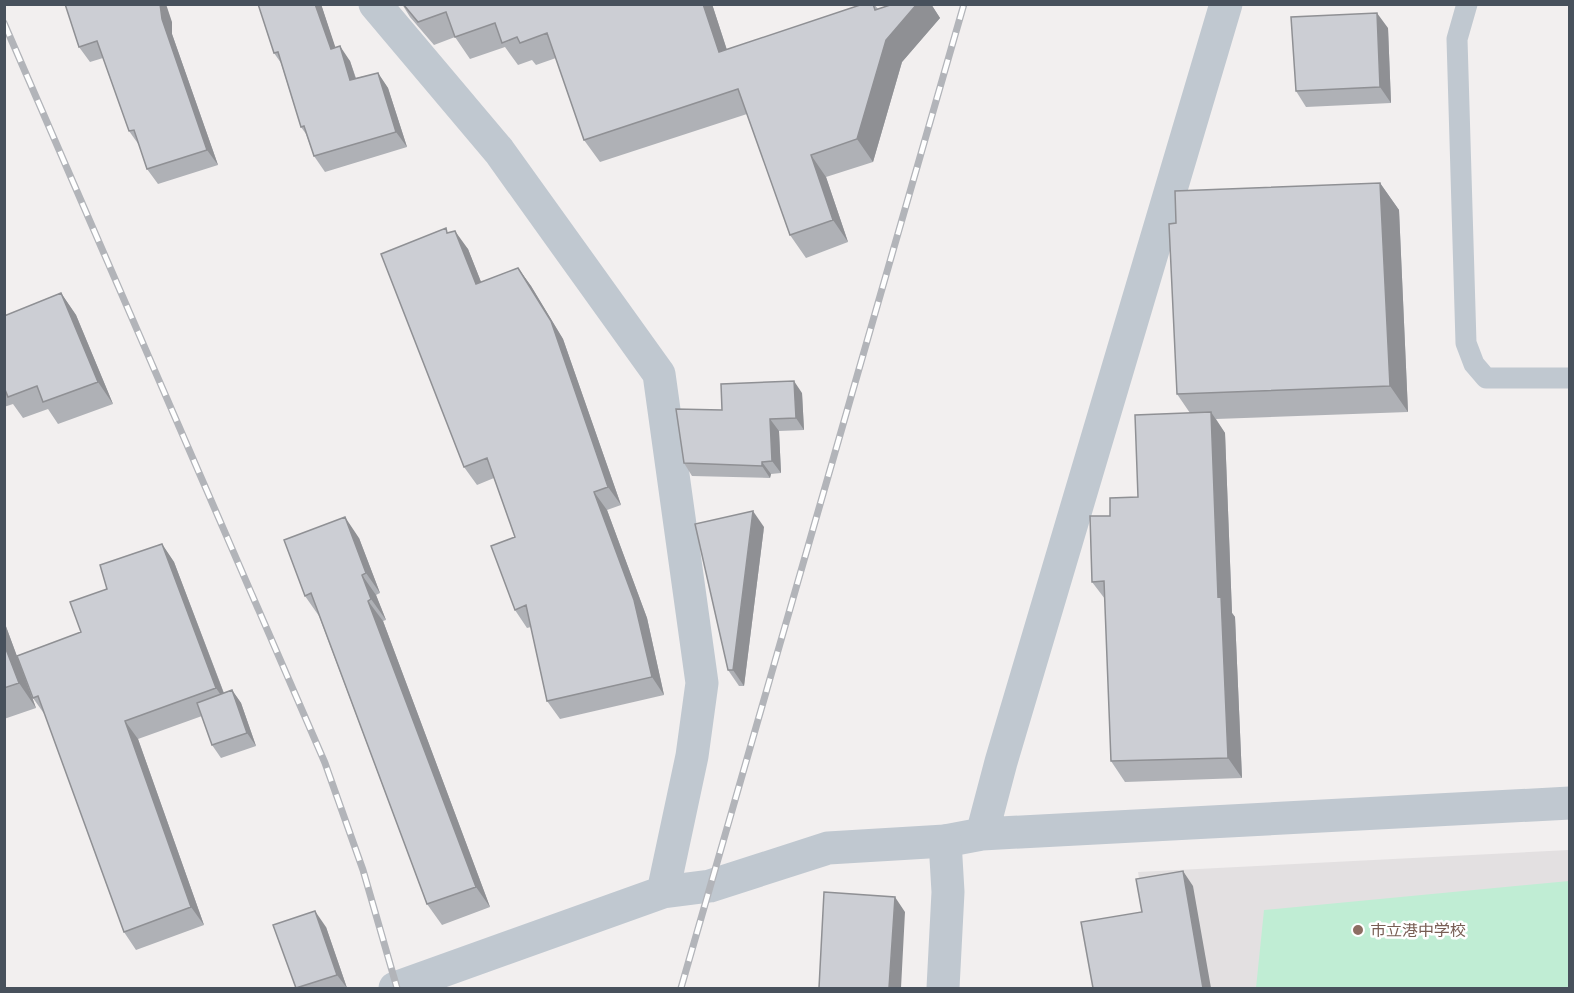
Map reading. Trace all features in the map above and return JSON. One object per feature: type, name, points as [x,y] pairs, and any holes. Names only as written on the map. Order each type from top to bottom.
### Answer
[{"type":"street","points":[[375,4],[499,151],[659,374],[702,682],[692,756],[663,892]]},
{"type":"street","points":[[982,834],[1000,762],[1226,4]]},
{"type":"street","points":[[395,988],[663,892],[710,886],[828,848],[945,841],[982,834],[1569,802]]},
{"type":"street","points":[[943,988],[948,892],[945,841]]},
{"type":"lane","points":[[1467,4],[1457,39],[1466,343],[1474,364],[1486,378],[1569,378]]},
{"type":"shaded area","name":"市立港中学校","points":[[1569,850],[1569,988],[1157,988],[1138,872]]},
{"type":"green space","points":[[1569,881],[1569,988],[1256,988],[1264,910]]},
{"type":"building","points":[[65,4],[160,4],[162,19],[207,150],[147,169],[134,130],[129,131],[97,41],[79,47]]},
{"type":"building","points":[[258,4],[315,4],[331,49],[340,46],[350,80],[378,73],[396,132],[314,156],[304,126],[301,127],[278,52],[274,53]]},
{"type":"building","points":[[403,4],[703,4],[719,52],[863,4],[873,4],[875,10],[893,4],[917,4],[886,40],[857,139],[811,155],[833,220],[790,235],[738,89],[584,140],[547,33],[520,43],[517,37],[502,43],[495,23],[455,37],[446,12],[418,22]]},
{"type":"building","points":[[1377,13],[1380,87],[1296,91],[1291,17]]},
{"type":"building","points":[[1380,183],[1390,386],[1177,394],[1169,224],[1176,223],[1175,191]]},
{"type":"building","points":[[446,228],[447,233],[455,231],[476,284],[518,268],[551,321],[608,487],[594,492],[634,600],[652,677],[547,701],[526,605],[515,610],[491,546],[515,537],[487,458],[464,467],[381,254]]},
{"type":"building","points":[[61,293],[98,382],[43,402],[37,386],[8,397],[4,387],[4,316]]},
{"type":"building","points":[[794,381],[796,418],[770,419],[772,461],[762,462],[762,466],[684,463],[676,409],[722,410],[721,384]]},
{"type":"building","points":[[1211,412],[1218,597],[1221,596],[1228,758],[1111,761],[1104,581],[1092,582],[1090,516],[1110,516],[1110,498],[1138,497],[1135,415]]},
{"type":"building","points":[[753,511],[733,670],[728,670],[695,524]]},
{"type":"building","points":[[345,517],[366,573],[362,575],[371,599],[368,601],[476,887],[427,904],[311,593],[305,596],[284,540]]},
{"type":"building","points":[[162,544],[216,688],[125,721],[191,907],[124,932],[38,696],[33,698],[17,656],[81,632],[70,602],[107,589],[100,565]]},
{"type":"building","points":[[4,644],[19,683],[4,688]]},
{"type":"building","points":[[232,690],[247,733],[212,745],[197,703]]},
{"type":"building","points":[[1183,871],[1203,988],[1093,988],[1081,922],[1142,912],[1136,879]]},
{"type":"building","points":[[824,892],[895,897],[889,988],[819,988]]},
{"type":"building","points":[[315,911],[337,975],[296,988],[273,925]]},
{"type":"railway","points":[[681,988],[964,4]]},
{"type":"railway","points":[[4,23],[325,763],[363,870],[397,988]]},
{"type":"place","name":"市立港中学校","points":[[1358,930]]}]
